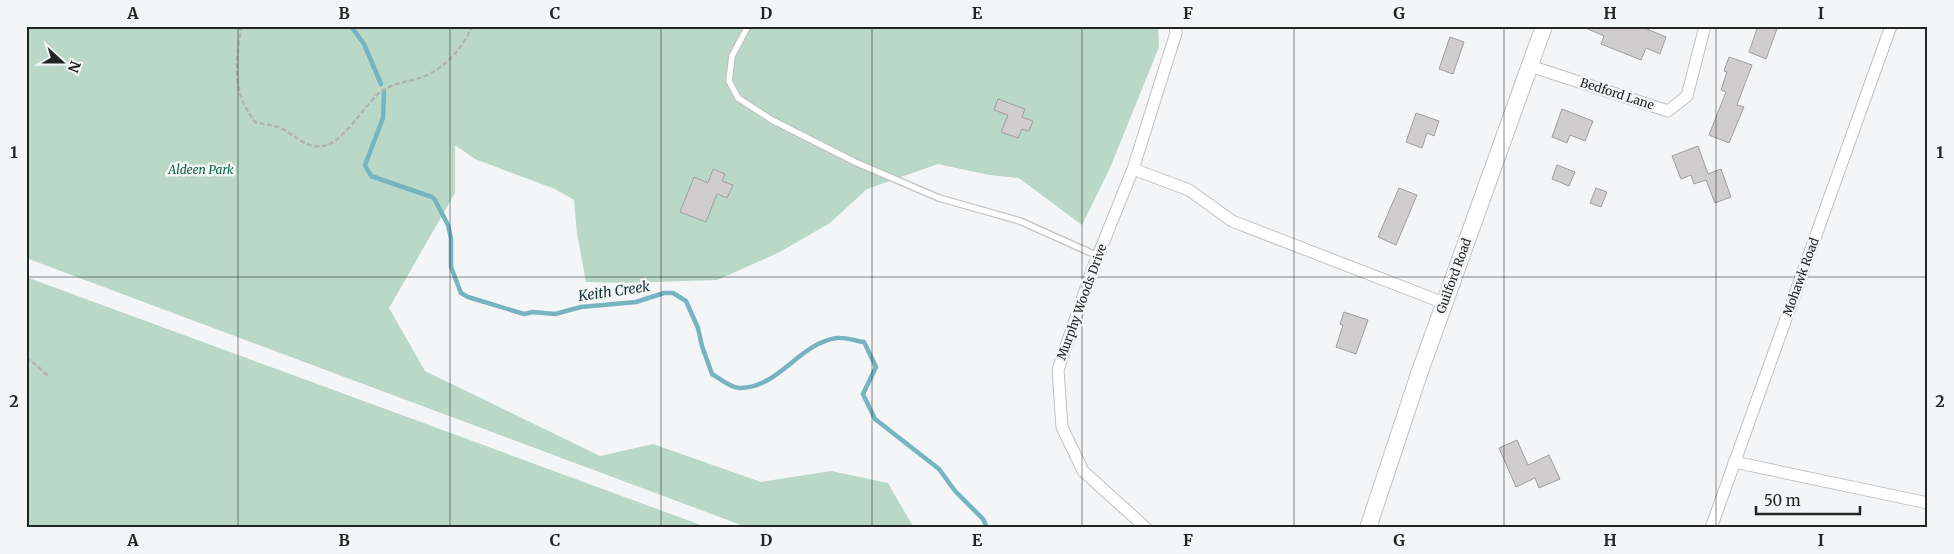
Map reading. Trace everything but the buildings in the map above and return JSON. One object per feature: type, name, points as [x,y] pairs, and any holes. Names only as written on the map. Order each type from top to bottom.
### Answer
[{"type":"street","name":"Murphy Woods Drive","points":[[1146,528],[1083,471],[1062,427],[1058,370],[1098,256],[1133,169],[1176,33],[1175,26]]},
{"type":"street","name":"Guilford Road","points":[[1368,528],[1444,303],[1544,26]]},
{"type":"street","name":"Bedford Lane","points":[[1530,66],[1668,111],[1687,96],[1705,26]]},
{"type":"street","name":"Mohawk Road","points":[[1711,528],[1891,26]]},
{"type":"street","points":[[1133,169],[1189,190],[1232,221],[1444,303]]},
{"type":"street","points":[[1734,462],[1928,503]]},
{"type":"lane","points":[[748,26],[732,56],[729,81],[738,98],[772,120],[855,162],[939,198],[1020,221],[1098,256]]},
{"type":"path","points":[[241,26],[238,48],[238,76],[242,101],[255,122],[279,128],[302,142],[323,146],[338,138],[376,95],[396,83],[418,79],[443,66],[469,35],[472,26]]},
{"type":"path","points":[[26,358],[34,362],[48,376]]},
{"type":"green space","name":"Aldeen Park","points":[[26,26],[1158,26],[1159,47],[1110,168],[1082,225],[1019,178],[989,175],[938,164],[867,189],[830,223],[778,253],[717,280],[623,283],[586,282],[577,234],[574,200],[555,189],[475,159],[455,145],[455,193],[389,308],[425,371],[600,456],[653,444],[761,482],[831,471],[888,483],[914,528],[749,528],[26,258]]},
{"type":"green space","points":[[26,277],[709,528],[26,528]]},
{"type":"waterway","name":"Keith Creek","points":[[351,26],[364,44],[381,84]]},
{"type":"waterway","name":"Keith Creek","points":[[384,92],[383,118],[365,165],[371,176],[432,197],[435,200],[448,225],[451,238],[451,267],[461,293],[468,297],[524,314],[533,312],[555,314],[581,307],[636,302],[664,293],[673,293],[686,301],[698,328],[712,374],[736,388],[753,386],[765,381],[811,348],[823,342],[837,338],[864,342],[876,367],[863,394],[875,419],[939,469],[955,491],[983,519],[987,528]]}]
